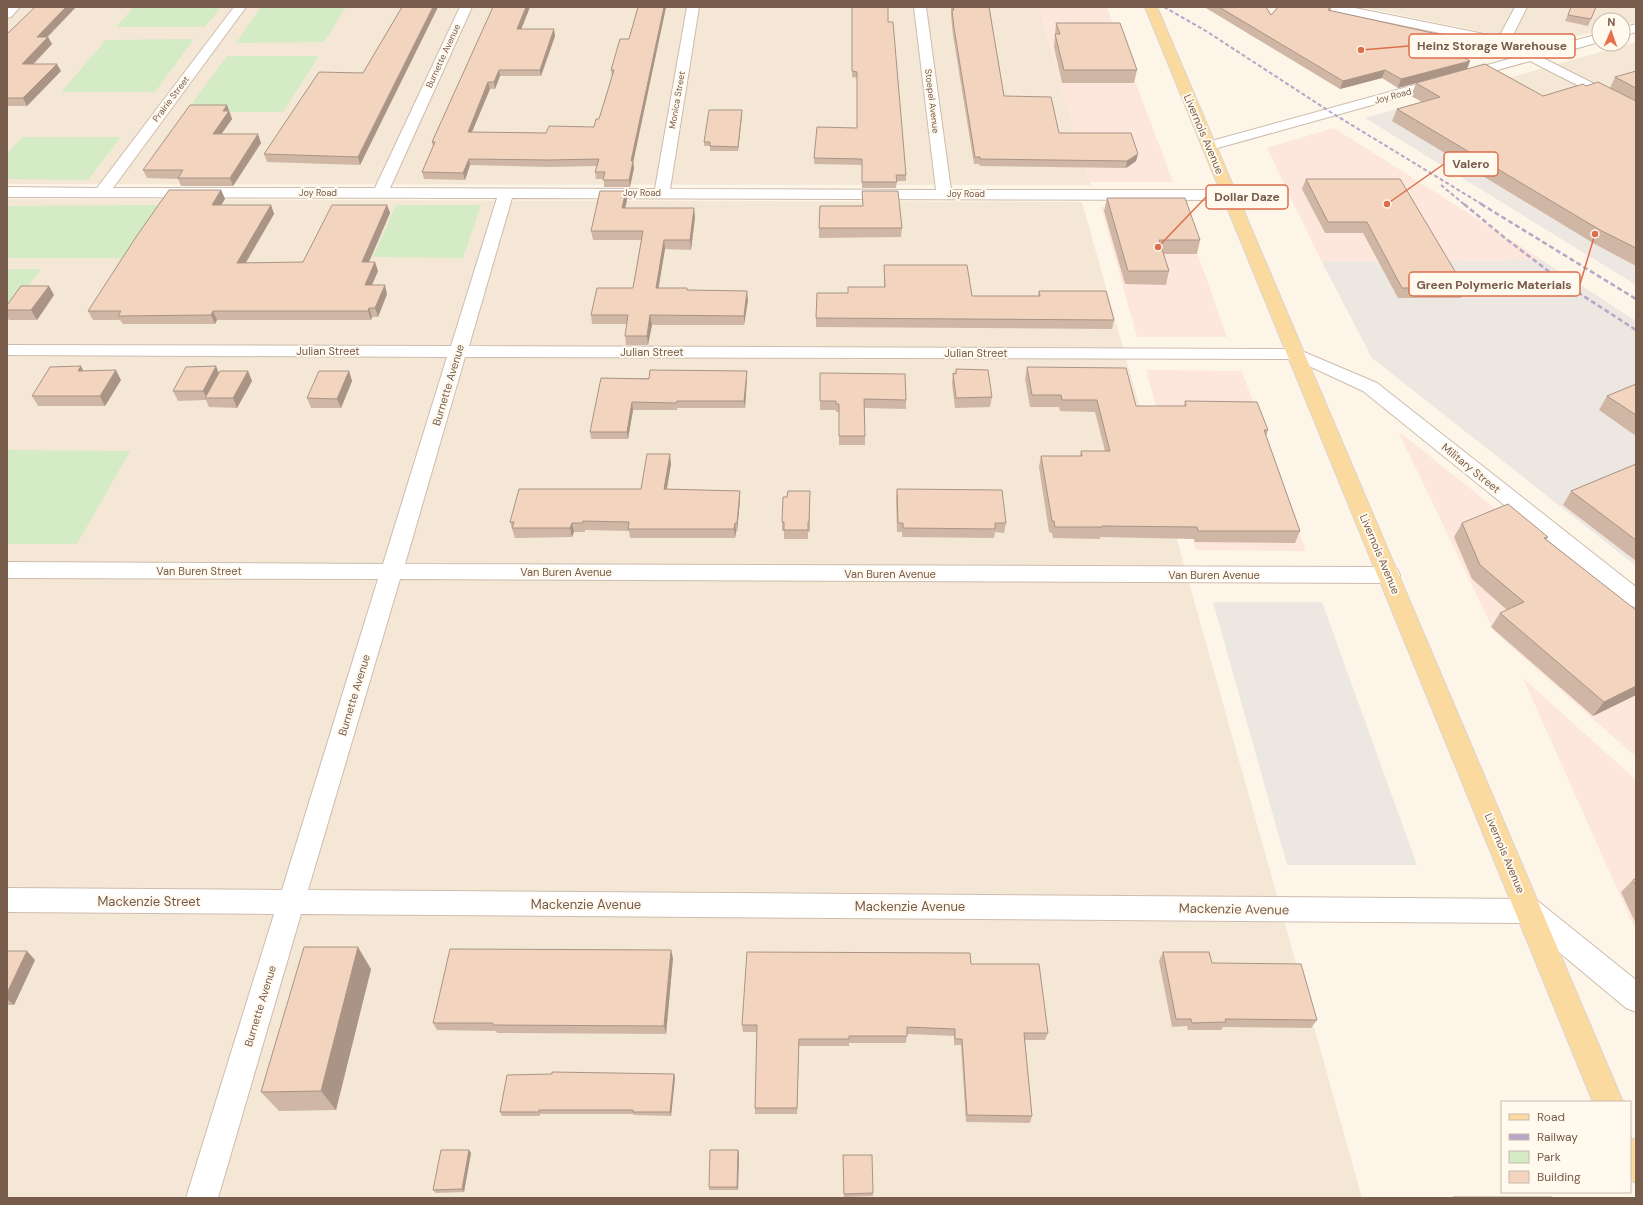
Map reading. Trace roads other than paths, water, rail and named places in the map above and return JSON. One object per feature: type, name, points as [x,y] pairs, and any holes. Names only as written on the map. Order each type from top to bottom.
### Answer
[{"type":"main road","name":"Livernois Avenue","points":[[1151,7],[1608,1101]]},
{"type":"main road","points":[[1631,1156],[1636,1168]]},
{"type":"street","points":[[7,14],[14,7]]},
{"type":"street","name":"Prairie Street","points":[[102,192],[240,7]]},
{"type":"street","name":"Burnette Avenue","points":[[380,193],[466,7]]},
{"type":"street","name":"Monica Street","points":[[662,193],[693,7]]},
{"type":"street","name":"Stoepel Avenue","points":[[920,7],[944,194]]},
{"type":"street","points":[[1332,7],[1503,42],[1636,111]]},
{"type":"street","points":[[1503,42],[1521,7]]},
{"type":"street","name":"Joy Road","points":[[1209,146],[1591,40]]},
{"type":"street","name":"Joy Road","points":[[7,192],[1230,195]]},
{"type":"street","name":"Burnette Avenue","points":[[202,1198],[506,193]]},
{"type":"street","name":"Julian Street","points":[[7,350],[1297,354]]},
{"type":"street","name":"Military Street","points":[[1297,354],[1370,387],[1636,599]]},
{"type":"street","name":"Van Buren Street","points":[[7,570],[392,572]]},
{"type":"street","name":"Van Buren Avenue","points":[[392,572],[1389,575]]},
{"type":"street","name":"Mackenzie Street","points":[[7,900],[291,902]]},
{"type":"street","name":"Mackenzie Avenue","points":[[291,902],[1529,911]]},
{"type":"street","points":[[1529,911],[1636,998]]},
{"type":"railway","points":[[1164,7],[1206,31],[1332,113],[1483,205]]},
{"type":"railway","points":[[1441,185],[1465,205]]},
{"type":"railway","points":[[1464,204],[1505,238],[1568,286],[1636,330]]},
{"type":"railway","points":[[1481,204],[1636,299]]},
{"type":"place","name":"Heinz Storage Warehouse","points":[[1361,50]]},
{"type":"place","name":"Valero","points":[[1387,204]]},
{"type":"place","name":"Green Polymeric Materials","points":[[1595,234]]},
{"type":"place","name":"Dollar Daze","points":[[1158,247]]}]
